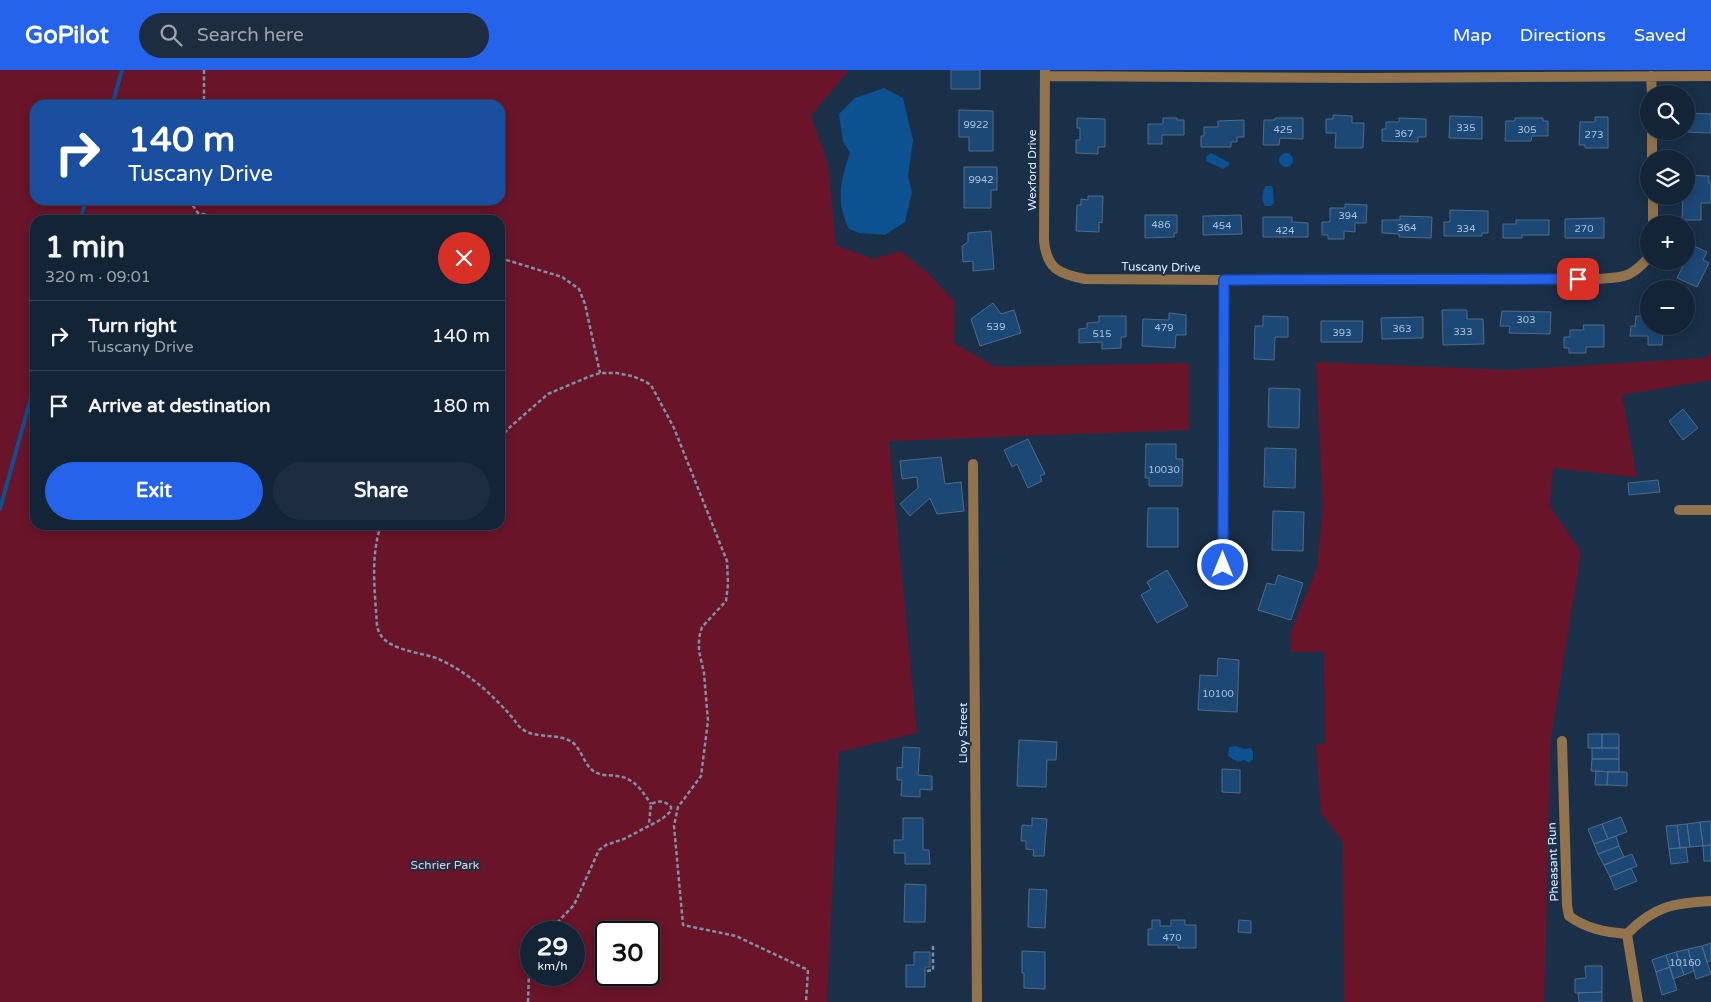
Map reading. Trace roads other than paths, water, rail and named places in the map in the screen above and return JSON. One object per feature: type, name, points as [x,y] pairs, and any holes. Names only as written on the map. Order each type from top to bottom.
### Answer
[{"type":"street","points":[[1045,73],[1373,78],[1711,76]]},
{"type":"street","name":"Wexford Drive","points":[[1045,73],[1044,241],[1046,256],[1054,267]]},
{"type":"street","points":[[1651,76],[1652,85]]},
{"type":"street","name":"Tuscany Drive","points":[[1054,267],[1067,275],[1085,278],[1224,280],[1597,279],[1620,278],[1640,268]]},
{"type":"street","points":[[1223,565],[1224,280]]},
{"type":"street","name":"Lloy Street","points":[[974,464],[977,1002]]},
{"type":"street","points":[[1679,510],[1711,510]]},
{"type":"street","name":"Pheasant Run","points":[[1562,741],[1567,906],[1569,916],[1577,922],[1598,931],[1627,934]]},
{"type":"street","points":[[1638,1002],[1627,934],[1640,921],[1673,904],[1711,901]]},
{"type":"water","points":[[884,88],[903,98],[913,140],[908,176],[912,192],[905,222],[885,235],[859,233],[849,229],[842,209],[842,181],[850,152],[843,142],[839,114],[855,98]]},
{"type":"water","points":[[1211,153],[1230,163],[1223,169],[1206,161],[1206,157]]},
{"type":"water","points":[[1283,153],[1289,153],[1293,160],[1289,167],[1283,167],[1279,163],[1279,157]]},
{"type":"water","points":[[1266,186],[1271,186],[1273,189],[1274,203],[1271,206],[1265,206],[1263,201],[1263,193]]},
{"type":"water","points":[[1236,746],[1244,749],[1251,748],[1253,759],[1249,763],[1244,760],[1238,762],[1228,756],[1229,747]]},
{"type":"waterway","points":[[113,100],[122,70]]},
{"type":"waterway","points":[[82,215],[84,205]]},
{"type":"waterway","points":[[0,509],[30,401]]},
{"type":"park label","name":"Schrier Park","points":[[445,865]]}]
